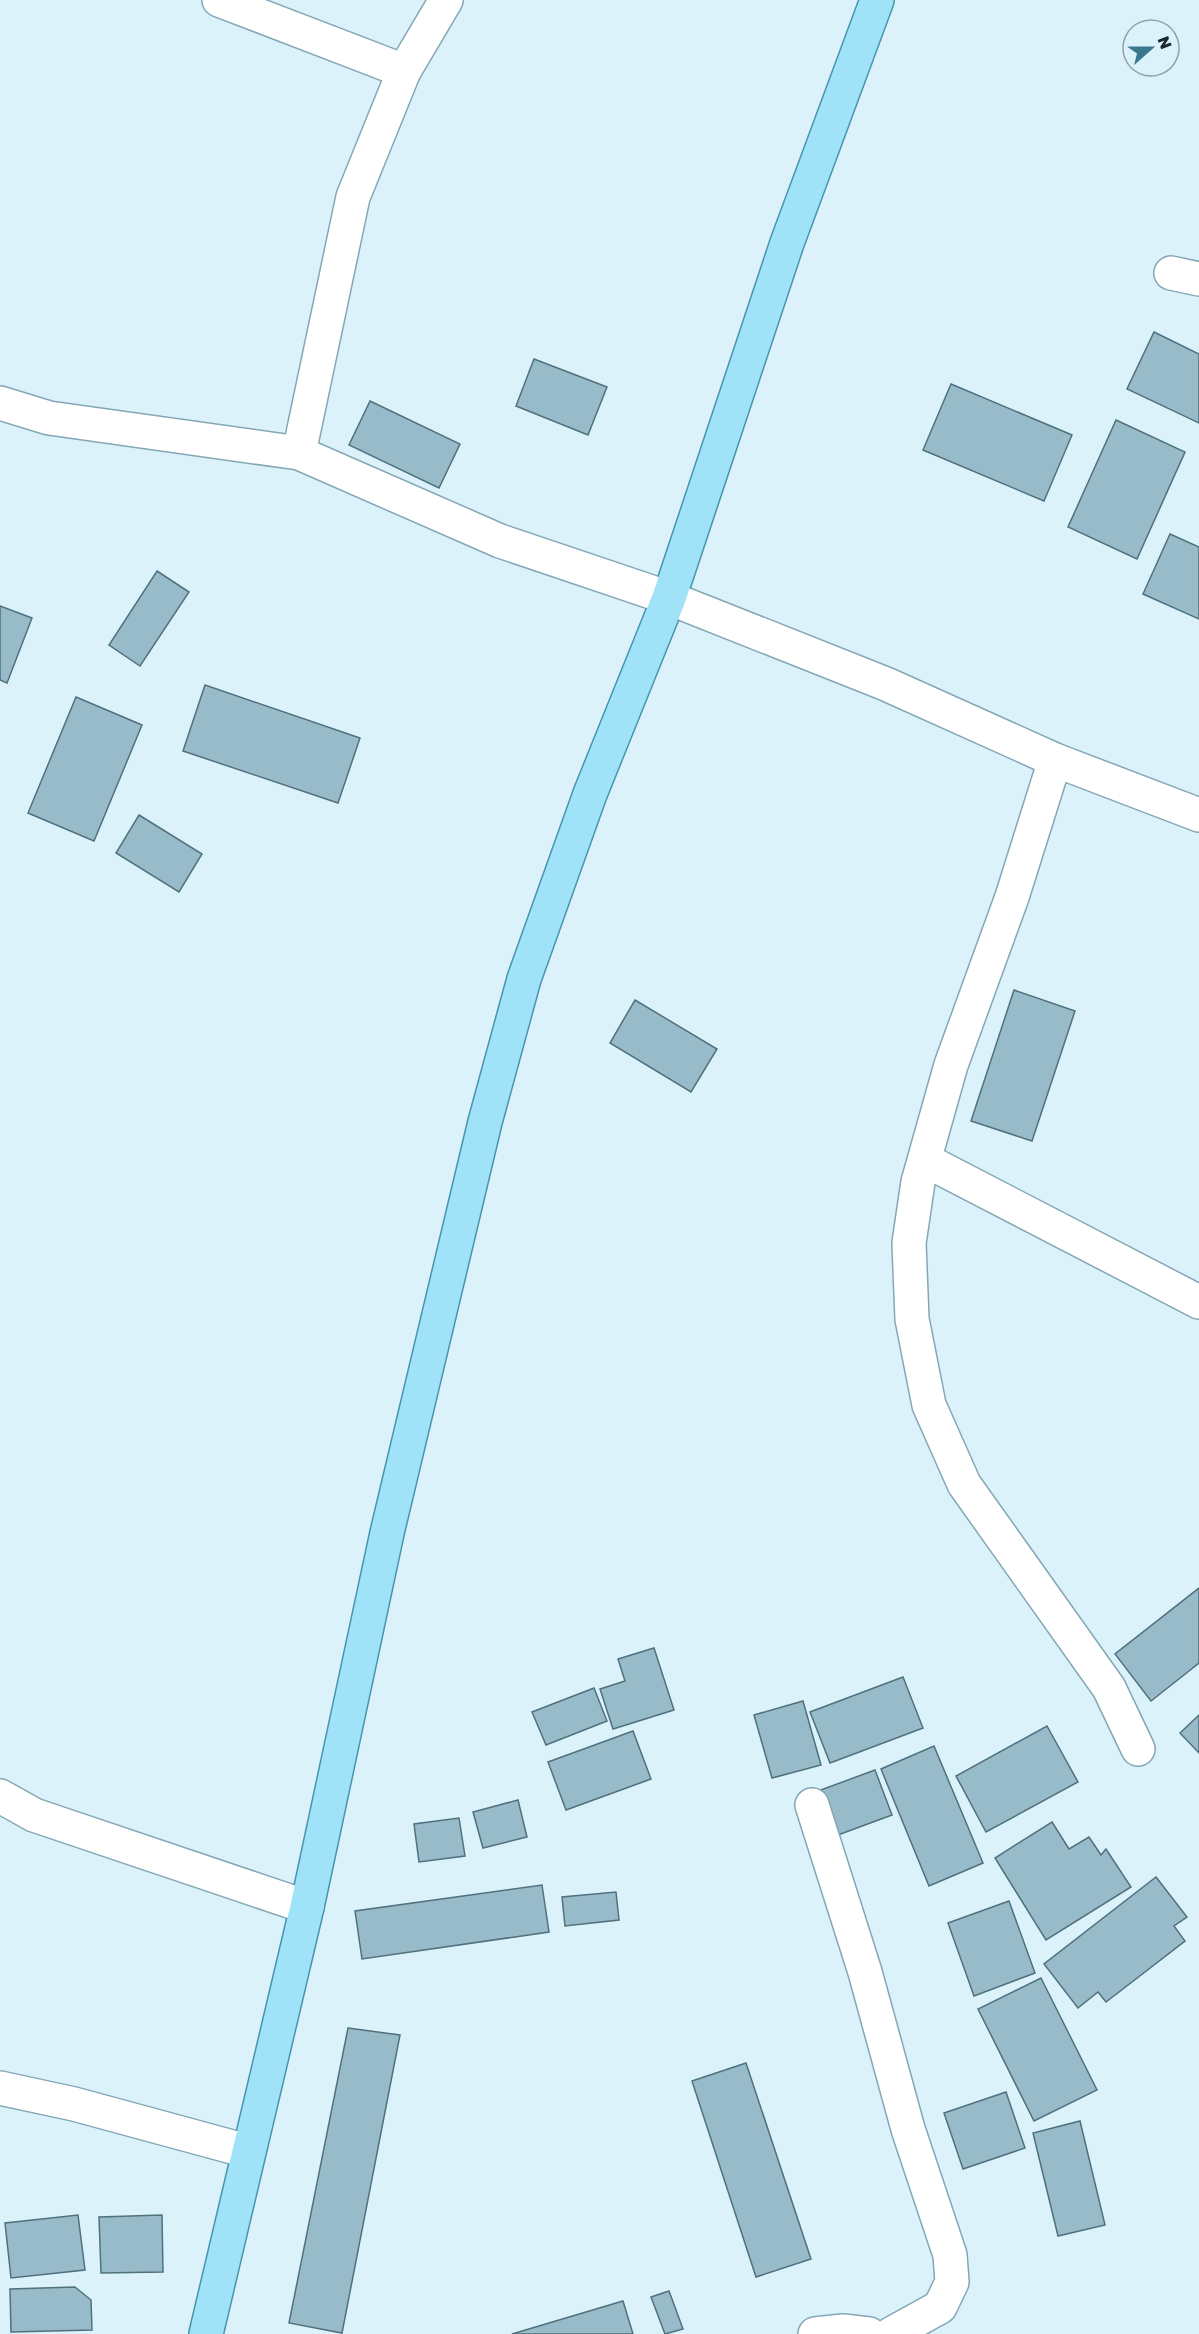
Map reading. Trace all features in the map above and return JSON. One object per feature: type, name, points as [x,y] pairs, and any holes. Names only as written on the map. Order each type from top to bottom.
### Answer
[{"type":"main road","points":[[206,2334],[307,1907],[387,1533],[485,1122],[524,979],[590,794],[669,598],[787,243],[877,0]]},
{"type":"street","points":[[219,0],[404,71]]},
{"type":"street","points":[[299,453],[354,197],[404,71],[446,0]]},
{"type":"street","points":[[0,403],[49,418],[299,453],[500,541],[669,598],[885,684],[1055,760],[1199,815]]},
{"type":"street","points":[[1055,760],[1012,897],[951,1065],[918,1182],[909,1243],[912,1319],[929,1405],[963,1484],[1109,1688],[1138,1749]]},
{"type":"street","points":[[925,1160],[1199,1302]]},
{"type":"street","points":[[0,1796],[34,1815],[307,1907]]},
{"type":"street","points":[[812,1805],[866,1972],[908,2129],[950,2255],[952,2282],[940,2307],[891,2334]]},
{"type":"street","points":[[0,2088],[74,2104],[248,2151]]},
{"type":"street","points":[[815,2334],[843,2331],[869,2334]]},
{"type":"building","points":[[1154,332],[1199,354],[1199,423],[1127,389]]},
{"type":"building","points":[[534,359],[607,387],[588,435],[516,406]]},
{"type":"building","points":[[951,384],[1072,435],[1044,501],[923,450]]},
{"type":"building","points":[[370,401],[460,444],[439,488],[349,445]]},
{"type":"building","points":[[1116,420],[1185,452],[1137,559],[1068,527]]},
{"type":"building","points":[[1170,534],[1199,547],[1199,619],[1143,594]]},
{"type":"building","points":[[157,571],[189,592],[140,666],[109,645]]},
{"type":"building","points":[[0,606],[32,618],[7,683],[0,680]]},
{"type":"building","points":[[205,685],[360,738],[338,803],[183,751]]},
{"type":"building","points":[[76,697],[142,725],[94,841],[28,813]]},
{"type":"building","points":[[139,815],[202,854],[179,892],[116,853]]},
{"type":"building","points":[[1014,990],[1075,1011],[1032,1141],[971,1121]]},
{"type":"building","points":[[635,1000],[717,1049],[691,1092],[610,1043]]},
{"type":"building","points":[[1199,1588],[1199,1663],[1151,1701],[1115,1654]]},
{"type":"building","points":[[654,1648],[674,1710],[613,1729],[600,1689],[625,1681],[618,1659]]},
{"type":"building","points":[[903,1677],[923,1728],[830,1763],[810,1712]]},
{"type":"building","points":[[594,1688],[607,1721],[546,1745],[532,1712]]},
{"type":"building","points":[[803,1701],[821,1765],[772,1778],[754,1715]]},
{"type":"building","points":[[1199,1715],[1199,1753],[1180,1733]]},
{"type":"building","points":[[1047,1726],[1078,1782],[986,1832],[956,1776]]},
{"type":"building","points":[[633,1731],[651,1779],[566,1810],[548,1762]]},
{"type":"building","points":[[934,1746],[983,1863],[929,1886],[881,1769]]},
{"type":"building","points":[[875,1770],[892,1815],[827,1839],[810,1794]]},
{"type":"building","points":[[518,1800],[527,1837],[483,1848],[473,1812]]},
{"type":"building","points":[[459,1818],[465,1856],[419,1862],[414,1824]]},
{"type":"building","points":[[1052,1822],[1069,1849],[1089,1837],[1101,1855],[1106,1849],[1131,1887],[1046,1940],[995,1858]]},
{"type":"building","points":[[1156,1877],[1187,1917],[1174,1926],[1185,1941],[1106,2002],[1098,1992],[1078,2008],[1044,1964]]},
{"type":"building","points":[[542,1885],[549,1932],[362,1959],[355,1911]]},
{"type":"building","points":[[616,1892],[619,1920],[565,1926],[562,1897]]},
{"type":"building","points":[[1009,1901],[1035,1973],[974,1996],[948,1923]]},
{"type":"building","points":[[1041,1978],[1097,2090],[1034,2121],[978,2009]]},
{"type":"building","points":[[348,2028],[400,2035],[342,2333],[289,2323]]},
{"type":"building","points":[[746,2063],[811,2259],[756,2277],[692,2081]]},
{"type":"building","points":[[1006,2092],[1025,2148],[963,2169],[944,2113]]},
{"type":"building","points":[[1080,2121],[1105,2225],[1058,2236],[1033,2133]]},
{"type":"building","points":[[78,2215],[85,2270],[11,2278],[5,2223]]},
{"type":"building","points":[[162,2215],[163,2272],[101,2273],[99,2217]]},
{"type":"building","points":[[75,2287],[91,2300],[92,2330],[11,2332],[10,2289]]},
{"type":"building","points":[[669,2291],[683,2329],[665,2334],[651,2297]]},
{"type":"building","points":[[623,2301],[633,2334],[512,2334]]}]
